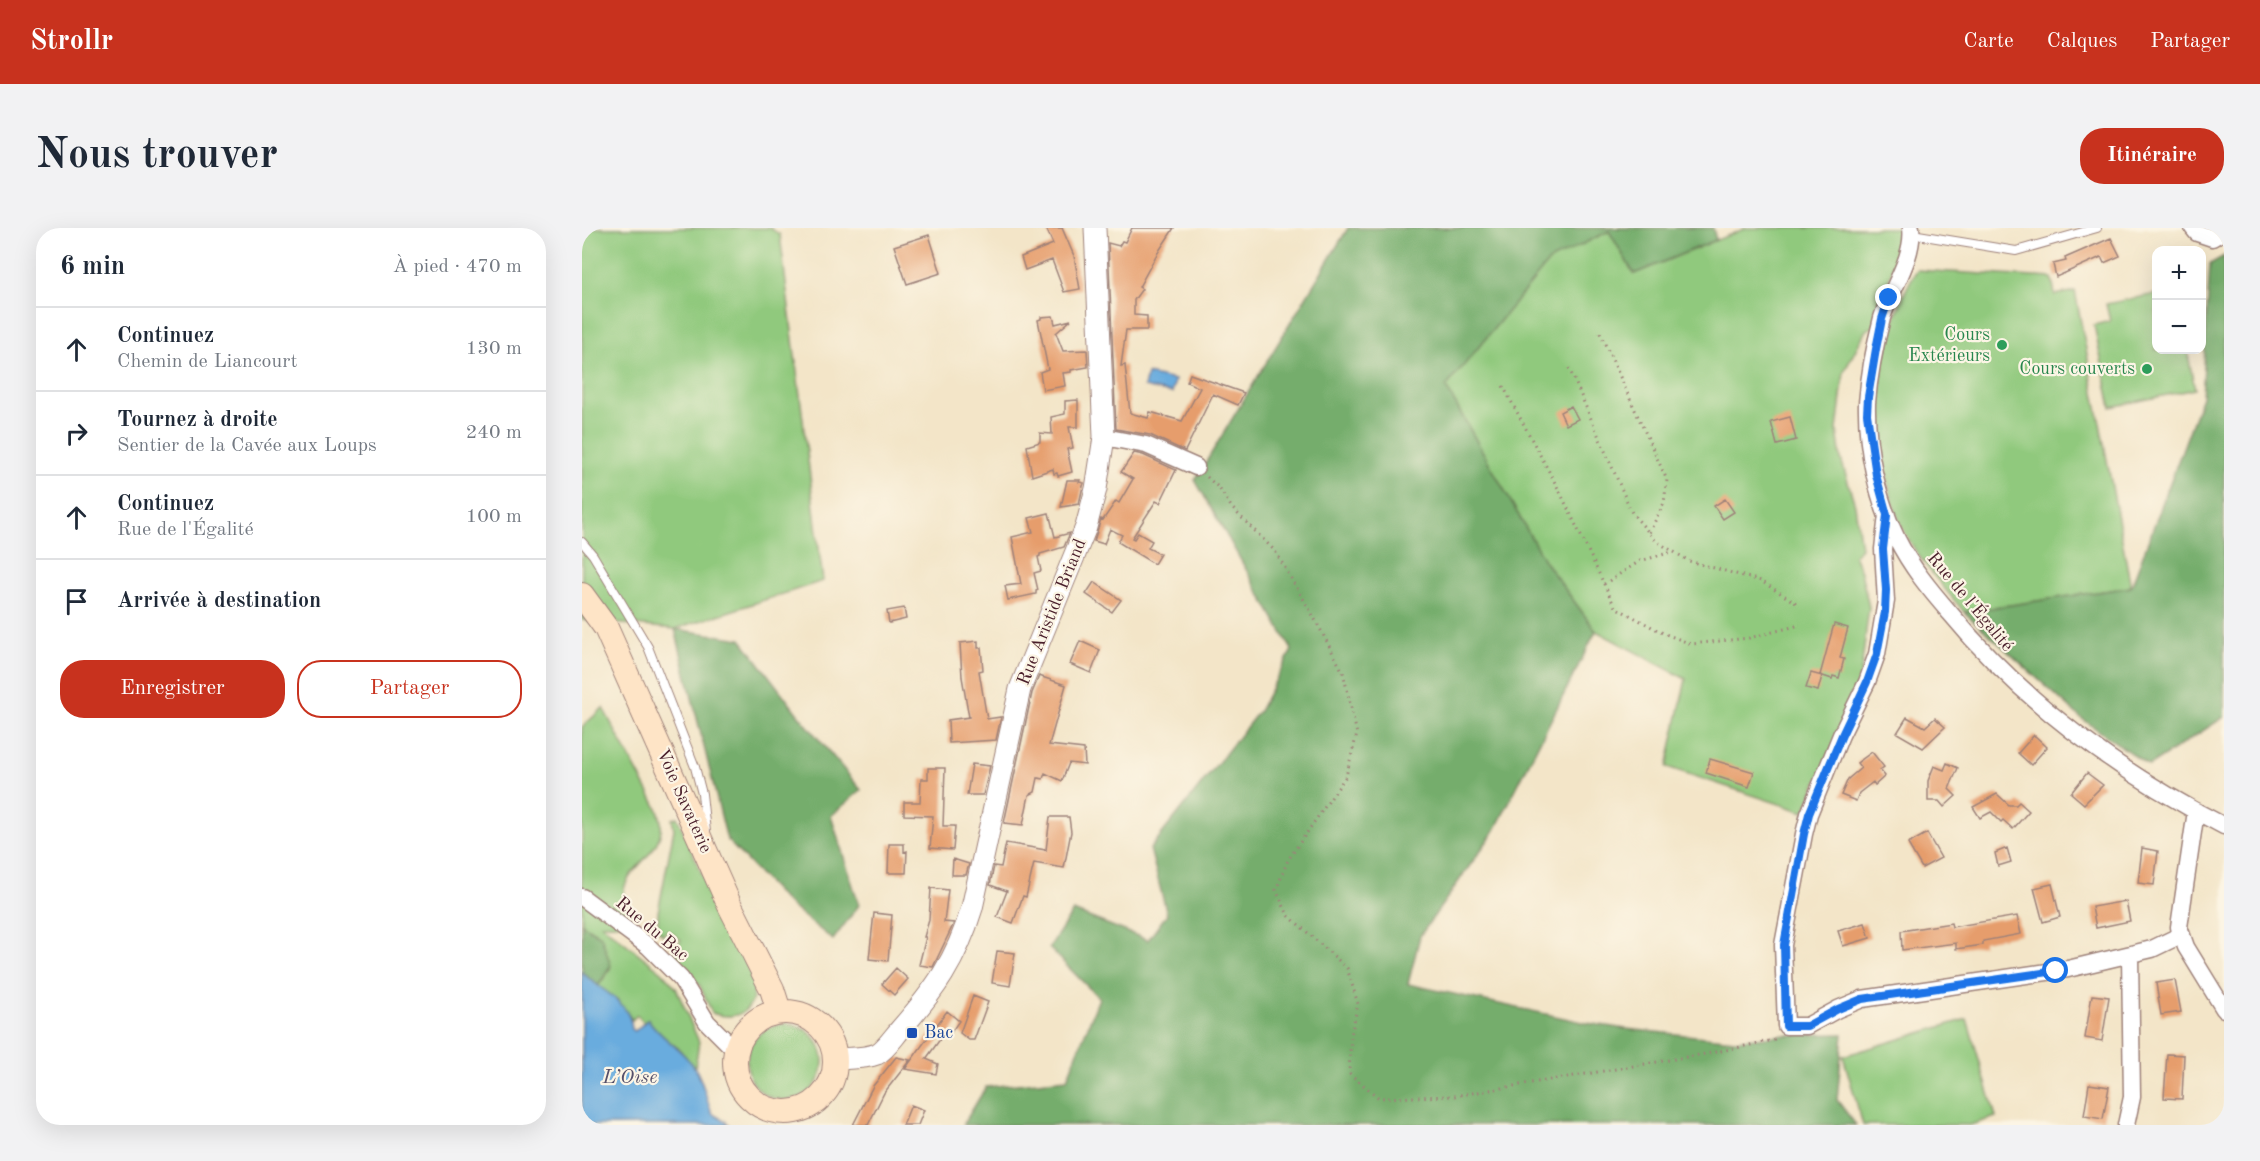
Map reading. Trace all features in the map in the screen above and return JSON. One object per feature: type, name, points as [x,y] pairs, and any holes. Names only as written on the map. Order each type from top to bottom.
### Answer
[{"type":"main road","name":"Voie Savaterie","points":[[582,595],[606,628],[710,859],[772,989],[778,1011]]},
{"type":"main road","points":[[778,1011],[795,1012],[811,1018],[824,1029],[832,1043],[836,1059],[834,1075],[828,1089],[807,1117],[774,1111],[759,1105],[747,1095],[739,1082],[735,1067],[736,1051],[741,1037],[751,1025],[764,1016],[778,1011]]},
{"type":"street","points":[[2193,228],[2197,234],[2212,238],[2224,231]]},
{"type":"street","name":"Rue de l'Égalité","points":[[1912,231],[1905,262],[1882,319],[1868,397],[1868,434],[1876,475],[1887,515],[1898,540],[1919,576],[1962,628],[2002,671],[2088,744],[2145,783],[2224,826]]},
{"type":"street","name":"Rue Aristide Briand","points":[[836,1059],[864,1058],[879,1053],[928,998],[951,963],[963,938],[972,908],[1020,689],[1086,527],[1096,489],[1104,437],[1096,233]]},
{"type":"street","points":[[1104,437],[1146,445],[1196,467]]},
{"type":"street","points":[[1887,515],[1883,549],[1886,601],[1877,654],[1813,804],[1804,834],[1784,945],[1786,1026],[1807,1026],[1862,999],[2062,970],[2130,955],[2160,946],[2181,935]]},
{"type":"street","points":[[2196,811],[2180,921],[2181,935],[2224,1009]]},
{"type":"street","name":"Rue du Bac","points":[[582,897],[648,946],[681,978],[707,1022],[736,1051]]},
{"type":"street","points":[[2126,1125],[2132,1097],[2130,955]]},
{"type":"lane","points":[[1912,231],[2016,251],[2097,228]]},
{"type":"lane","points":[[582,542],[593,555],[648,646],[695,767],[702,794],[710,859]]},
{"type":"path","points":[[1600,333],[1667,480],[1664,502],[1649,533]]},
{"type":"path","points":[[1569,368],[1632,513],[1656,541],[1689,561],[1761,581],[1796,603]]},
{"type":"path","points":[[1503,386],[1560,492],[1615,607],[1664,633],[1691,644],[1749,638],[1800,625]]},
{"type":"path","points":[[1196,467],[1219,488],[1232,508],[1275,551],[1343,672],[1357,734],[1347,776],[1288,860],[1276,890],[1288,915],[1347,968],[1358,1004],[1351,1035],[1349,1073],[1379,1098],[1454,1096],[1712,1053],[1779,1039],[1786,1026]]},
{"type":"path","points":[[1604,584],[1640,561],[1673,552]]},
{"type":"green space","points":[[582,228],[770,228],[780,235],[823,581],[675,629],[582,620]]},
{"type":"green space","points":[[1348,228],[1713,228],[1716,240],[1634,274],[1609,231],[1549,261],[1446,387],[1545,562],[1596,631],[1495,830],[1420,936],[1408,984],[1587,1023],[1626,1029],[1735,1040],[1786,1035],[1843,1034],[1837,1100],[1856,1125],[963,1125],[986,1087],[1067,1079],[1099,998],[1049,948],[1073,911],[1148,940],[1167,914],[1150,849],[1259,711],[1292,650],[1195,480]]},
{"type":"green space","points":[[1746,228],[1899,228],[1897,253],[1877,313],[1875,326],[1866,330],[1844,372],[1837,430],[1841,459],[1855,505],[1861,548],[1854,555],[1861,572],[1869,607],[1859,688],[1804,812],[1667,767],[1686,679],[1596,631],[1545,562],[1446,387],[1549,261],[1609,231],[1634,274]]},
{"type":"green space","points":[[2224,256],[2224,717],[2149,766],[2081,718],[1964,612],[2131,587],[2202,397],[2210,264]]},
{"type":"green space","points":[[1917,270],[2052,278],[2055,295],[2075,291],[2131,587],[1964,612],[1921,558],[1900,523],[1890,493],[1884,459],[1880,407],[1881,378],[1892,329],[1903,296]]},
{"type":"green space","name":"Cours couverts","points":[[2152,295],[2152,354],[2188,354],[2195,389],[2111,407],[2094,325],[2110,321],[2106,304]]},
{"type":"green space","points":[[675,629],[741,639],[797,713],[861,790],[831,816],[859,905],[833,940],[787,903],[727,840]]},
{"type":"green space","points":[[603,708],[658,810],[661,827],[658,841],[627,881],[624,891],[626,903],[634,916],[622,923],[601,924],[662,972],[676,988],[699,1042],[695,1068],[679,1049],[655,1030],[648,1019],[644,1023],[637,1015],[632,1020],[618,1000],[598,986],[610,970],[586,927],[582,924],[582,727]]},
{"type":"green space","points":[[677,817],[724,922],[750,973],[754,990],[753,998],[745,1011],[738,1014],[722,1016],[712,1013],[700,986],[671,954],[681,940],[668,930],[663,935],[658,930],[658,912],[674,829],[672,819]]},
{"type":"green space","points":[[582,924],[601,936],[611,966],[598,986],[582,972]]},
{"type":"green space","points":[[1967,1019],[1996,1117],[1970,1125],[1863,1125],[1843,1056]]},
{"type":"green space","points":[[785,1024],[800,1027],[812,1035],[820,1047],[823,1062],[820,1077],[812,1089],[800,1097],[785,1100],[770,1097],[758,1089],[750,1077],[747,1062],[750,1047],[758,1035],[770,1027]]},
{"type":"water","points":[[1147,374],[1175,380],[1172,393],[1144,387]]},
{"type":"water","name":"L’Oise","points":[[582,972],[620,1003],[630,1019],[632,1029],[635,1031],[648,1019],[690,1061],[698,1073],[712,1113],[729,1125],[582,1125]]},
{"type":"building","points":[[1046,228],[1062,228],[1074,256],[1080,289],[1064,292],[1052,260],[1025,270],[1021,257],[1053,244]]},
{"type":"building","points":[[1132,228],[1174,228],[1157,254],[1139,287],[1142,289],[1134,300],[1134,315],[1147,316],[1147,330],[1126,330],[1121,366],[1125,365],[1130,413],[1148,418],[1150,412],[1182,421],[1200,388],[1187,382],[1190,374],[1244,393],[1238,405],[1213,394],[1185,451],[1150,435],[1116,429],[1108,243],[1119,246],[1122,241],[1125,242]]},
{"type":"building","points":[[929,235],[941,273],[907,284],[894,246]]},
{"type":"building","points":[[2111,238],[2120,256],[2104,263],[2101,257],[2056,277],[2053,264],[2066,261],[2065,258]]},
{"type":"building","points":[[1053,316],[1055,324],[1071,320],[1056,333],[1063,351],[1087,350],[1088,367],[1063,373],[1065,386],[1043,390],[1040,372],[1048,369],[1038,320],[1041,317]]},
{"type":"building","points":[[1078,400],[1078,427],[1069,427],[1073,448],[1067,449],[1072,472],[1058,476],[1057,473],[1054,474],[1053,469],[1032,476],[1027,446],[1040,442],[1040,433],[1052,434],[1051,417],[1065,414],[1065,401]]},
{"type":"building","points":[[1571,406],[1578,419],[1566,425],[1560,412]]},
{"type":"building","points":[[1790,417],[1796,440],[1777,445],[1771,422]]},
{"type":"building","points":[[1134,453],[1176,470],[1160,503],[1156,501],[1132,538],[1134,539],[1138,533],[1152,541],[1148,548],[1160,554],[1154,564],[1118,542],[1122,535],[1110,529],[1104,544],[1094,541],[1101,519],[1103,520],[1116,501],[1119,503],[1133,479],[1121,472]]},
{"type":"building","points":[[1067,480],[1080,480],[1079,482],[1084,483],[1079,504],[1061,507]]},
{"type":"building","points":[[1725,499],[1734,512],[1723,519],[1714,506]]},
{"type":"building","points":[[1049,513],[1055,537],[1070,533],[1064,547],[1040,554],[1038,557],[1041,571],[1034,573],[1038,590],[1036,594],[1008,600],[1005,586],[1021,584],[1012,537],[1033,532],[1029,518]]},
{"type":"building","points":[[1094,582],[1121,600],[1112,612],[1086,594]]},
{"type":"building","points":[[904,608],[906,619],[889,623],[887,611]]},
{"type":"building","points":[[1834,624],[1848,628],[1840,658],[1844,659],[1839,678],[1833,676],[1832,679],[1820,675]]},
{"type":"building","points":[[978,641],[983,670],[979,671],[987,719],[1001,717],[996,740],[949,743],[948,720],[969,717],[962,677],[960,643]]},
{"type":"building","points":[[1080,641],[1100,650],[1091,673],[1070,664]]},
{"type":"building","points":[[1811,673],[1822,676],[1818,691],[1806,688]]},
{"type":"building","points":[[1039,676],[1066,685],[1049,745],[1084,749],[1085,765],[1069,763],[1062,781],[1045,773],[1043,779],[1038,778],[1035,792],[1029,795],[1023,825],[1004,823],[1032,693]]},
{"type":"building","points":[[1907,717],[1925,727],[1935,718],[1945,727],[1923,748],[1897,733]]},
{"type":"building","points":[[2034,735],[2047,747],[2031,765],[2018,753]]},
{"type":"building","points":[[1872,752],[1884,767],[1880,770],[1885,776],[1875,785],[1873,782],[1859,793],[1856,801],[1841,795],[1848,779],[1861,768],[1857,763]]},
{"type":"building","points":[[1710,759],[1754,772],[1749,787],[1706,773]]},
{"type":"building","points":[[1947,763],[1958,768],[1949,789],[1956,796],[1944,807],[1939,801],[1928,801],[1928,781],[1934,766],[1944,770]]},
{"type":"building","points":[[972,764],[990,766],[983,795],[967,795]]},
{"type":"building","points":[[928,768],[945,768],[943,826],[955,826],[953,850],[930,848],[933,816],[904,815],[904,802],[920,802],[921,779],[928,779]]},
{"type":"building","points":[[2087,773],[2103,785],[2084,804],[2071,793]]},
{"type":"building","points":[[1997,794],[2009,805],[2016,805],[2019,802],[2029,811],[2013,829],[1991,812],[1980,818],[1973,807]]},
{"type":"building","points":[[1050,817],[1069,817],[1071,832],[1064,868],[1034,863],[1026,897],[1023,896],[1013,923],[997,917],[1007,891],[990,885],[994,866],[1001,867],[1006,843],[1046,850]]},
{"type":"building","points":[[1927,833],[1941,858],[1922,868],[1908,844]]},
{"type":"building","points":[[889,844],[904,844],[904,852],[907,851],[906,873],[888,873]]},
{"type":"building","points":[[2007,848],[2011,862],[1998,866],[1995,853]]},
{"type":"building","points":[[2142,848],[2158,851],[2154,885],[2138,883]]},
{"type":"building","points":[[953,859],[969,864],[966,875],[952,875]]},
{"type":"building","points":[[2052,884],[2060,917],[2043,922],[2034,888]]},
{"type":"building","points":[[931,888],[948,890],[944,922],[954,923],[933,967],[919,965],[929,920]]},
{"type":"building","points":[[2126,901],[2130,921],[2096,928],[2092,907]]},
{"type":"building","points":[[874,913],[892,915],[888,961],[869,959]]},
{"type":"building","points":[[2017,916],[2021,934],[1983,941],[1983,945],[1956,949],[1956,943],[1902,950],[1901,931],[1951,923],[1952,927]]},
{"type":"building","points":[[1865,923],[1870,938],[1843,946],[1838,931]]},
{"type":"building","points":[[997,951],[1015,953],[1010,986],[992,983]]},
{"type":"building","points":[[896,968],[908,979],[894,995],[882,984]]},
{"type":"building","points":[[2175,980],[2181,1012],[2161,1015],[2156,983]]},
{"type":"building","points":[[2092,995],[2109,997],[2102,1041],[2085,1038]]},
{"type":"building","points":[[973,996],[988,1002],[974,1040],[969,1040],[960,1033]]},
{"type":"building","points":[[947,1011],[959,1021],[947,1038],[943,1035],[926,1059],[938,1064],[936,1074],[905,1069]]},
{"type":"building","points":[[2167,1054],[2184,1055],[2182,1099],[2164,1098]]},
{"type":"building","points":[[896,1057],[910,1060],[884,1093],[868,1125],[853,1125],[873,1086]]},
{"type":"building","points":[[2089,1084],[2109,1087],[2103,1119],[2084,1116]]},
{"type":"building","points":[[911,1105],[924,1110],[918,1125],[903,1125]]},
{"type":"place","name":"Cours Extérieurs","points":[[2002,345]]},
{"type":"place","name":"Cours couverts","points":[[2147,369]]},
{"type":"place","name":"Bac","points":[[912,1033]]},
{"type":"route","points":[[1889,298],[1882,319],[1870,379],[1867,414],[1868,434],[1876,475],[1887,515],[1883,549],[1885,612],[1877,654],[1867,682],[1809,814],[1804,834],[1782,957],[1786,1026],[1807,1026],[1862,999],[2056,971]]}]
